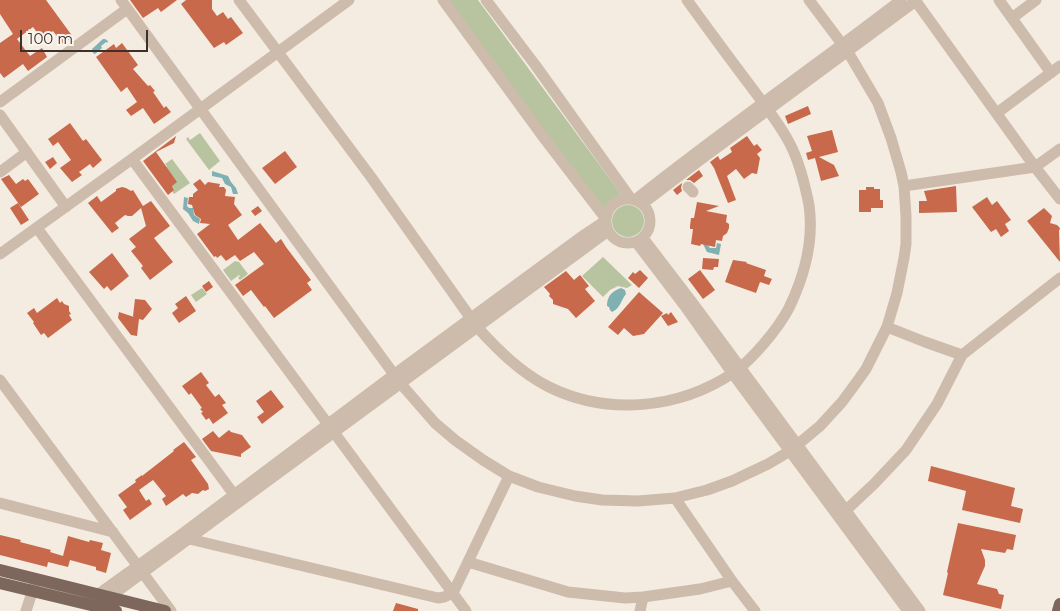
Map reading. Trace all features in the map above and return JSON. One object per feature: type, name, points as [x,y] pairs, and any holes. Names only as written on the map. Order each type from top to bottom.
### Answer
[{"type":"main road","points":[[0,570],[35,585],[106,604],[165,611]]},
{"type":"main road","points":[[0,583],[35,585]]},
{"type":"main road","points":[[1058,611],[1060,604]]},
{"type":"street","points":[[238,0],[371,177],[474,322],[497,348],[523,370],[549,387],[592,402],[626,405],[658,403],[682,398],[711,386],[736,371],[761,347],[782,320],[795,295],[804,270],[808,244],[810,226],[809,207],[796,155],[765,106],[687,0]]},
{"type":"street","points":[[0,254],[348,0]]},
{"type":"street","points":[[443,0],[606,224],[613,238],[628,244],[639,240],[648,230],[650,222],[648,213],[636,201],[486,0]]},
{"type":"street","points":[[0,102],[124,5],[398,379],[435,423],[483,460],[509,476],[538,487],[602,500],[638,501],[675,498],[732,481],[768,464],[794,448],[820,426],[842,402],[866,369],[887,327],[897,293],[906,244],[904,186],[891,138],[878,103],[845,49],[808,0]]},
{"type":"street","points":[[845,49],[901,0]]},
{"type":"street","points":[[636,201],[765,106],[916,0],[1060,199]]},
{"type":"street","points":[[997,113],[1056,69],[999,0]]},
{"type":"street","points":[[1012,18],[1036,0]]},
{"type":"street","points":[[606,224],[610,207],[616,202],[624,199],[636,201],[686,183],[765,106]]},
{"type":"street","points":[[0,115],[66,207]]},
{"type":"street","points":[[904,186],[1035,167],[1060,149]]},
{"type":"street","points":[[0,172],[27,152]]},
{"type":"street","points":[[132,159],[466,611]]},
{"type":"street","points":[[106,604],[141,570],[474,322],[584,235],[606,224]]},
{"type":"street","points":[[37,228],[237,498]]},
{"type":"street","points":[[639,240],[696,306],[736,371],[842,513],[920,611]]},
{"type":"street","points":[[842,513],[880,478],[906,450],[937,404],[962,355],[1060,278]]},
{"type":"street","points":[[887,327],[962,355]]},
{"type":"street","points":[[0,380],[171,611]]},
{"type":"street","points":[[184,538],[438,598],[453,593],[509,476]]},
{"type":"street","points":[[675,498],[755,611]]},
{"type":"street","points":[[0,503],[113,532]]},
{"type":"street","points":[[842,513],[908,611]]},
{"type":"street","points":[[468,562],[568,592],[625,598],[643,598],[700,589],[732,580]]},
{"type":"street","points":[[26,611],[35,585]]},
{"type":"street","points":[[640,611],[643,598]]},
{"type":"green space","points":[[445,0],[478,0],[621,194],[601,210]]},
{"type":"green space","points":[[200,133],[220,161],[209,170],[186,139],[188,137],[190,140]]},
{"type":"green space","points":[[172,159],[190,183],[174,194],[165,164]]},
{"type":"green space","points":[[628,205],[639,210],[644,221],[639,232],[628,237],[617,232],[612,221],[617,210]]},
{"type":"green space","points":[[603,257],[632,285],[627,288],[618,286],[610,290],[603,297],[582,276]]},
{"type":"green space","points":[[235,261],[239,262],[248,274],[240,280],[238,278],[239,275],[231,281],[223,270]]},
{"type":"green space","points":[[202,288],[207,294],[196,302],[191,295]]},
{"type":"water","points":[[103,39],[108,41],[107,43],[101,46],[102,48],[95,54],[93,53],[92,49]]},
{"type":"water","points":[[212,171],[228,176],[238,194],[233,194],[231,187],[225,184],[222,178],[212,176]]},
{"type":"water","points":[[184,197],[188,198],[187,206],[193,208],[194,215],[200,219],[199,224],[193,221],[183,209]]},
{"type":"water","points":[[703,242],[710,248],[716,248],[717,243],[721,244],[719,255],[707,252]]},
{"type":"water","points":[[621,288],[625,290],[626,294],[619,307],[612,312],[607,306],[608,299],[613,292]]},
{"type":"building","points":[[0,0],[46,0],[73,37],[63,44],[53,31],[42,39],[33,27],[17,39],[30,56],[42,48],[47,57],[28,71],[23,64],[4,78],[0,73],[0,43],[13,34],[0,14]]},
{"type":"building","points":[[130,0],[177,0],[161,12],[158,8],[143,18]]},
{"type":"building","points":[[186,0],[212,0],[212,9],[217,16],[223,12],[228,19],[231,17],[243,33],[226,45],[224,42],[214,48],[181,4]]},
{"type":"building","points":[[122,43],[138,65],[133,69],[155,91],[153,92],[164,108],[166,106],[171,112],[154,124],[143,108],[131,116],[126,110],[137,102],[127,87],[121,92],[96,57],[114,44],[116,48]]},
{"type":"building","points":[[808,106],[811,114],[788,124],[785,116]]},
{"type":"building","points":[[70,123],[83,141],[86,139],[102,160],[93,168],[90,164],[79,172],[82,175],[72,182],[60,168],[71,160],[58,142],[53,146],[48,139]]},
{"type":"building","points":[[832,130],[838,152],[819,157],[834,165],[839,176],[821,181],[815,158],[808,160],[806,153],[812,151],[807,136]]},
{"type":"building","points":[[176,136],[174,143],[156,152],[177,182],[172,186],[174,190],[168,195],[143,161]]},
{"type":"building","points":[[747,136],[754,146],[757,144],[762,150],[757,154],[760,158],[757,174],[752,173],[744,179],[736,169],[727,176],[736,200],[728,203],[710,162],[718,156],[720,160],[732,152],[730,148]]},
{"type":"building","points":[[285,151],[297,167],[275,184],[262,168]]},
{"type":"building","points":[[53,157],[57,163],[50,169],[45,162]]},
{"type":"building","points":[[699,170],[703,176],[694,183],[686,180]]},
{"type":"building","points":[[9,175],[16,184],[23,179],[25,181],[28,179],[39,194],[21,207],[1,179]]},
{"type":"building","points":[[200,179],[205,185],[208,182],[220,184],[219,187],[224,187],[226,190],[225,196],[235,197],[234,204],[242,215],[228,225],[238,240],[260,223],[276,243],[281,239],[311,280],[307,283],[312,290],[274,318],[251,290],[243,296],[235,285],[264,264],[254,252],[240,261],[235,255],[226,261],[221,255],[217,258],[216,256],[214,257],[197,234],[210,224],[200,223],[201,219],[195,215],[192,205],[188,204],[189,197],[193,197],[193,194],[198,190],[193,184]]},
{"type":"building","points":[[682,183],[682,191],[677,195],[673,190]]},
{"type":"building","points":[[956,186],[957,212],[919,213],[919,201],[927,201],[924,191]]},
{"type":"building","points":[[122,187],[133,190],[143,206],[151,201],[170,226],[154,238],[173,262],[150,280],[141,268],[143,266],[131,251],[136,247],[129,239],[146,226],[141,208],[132,216],[125,215],[115,223],[119,228],[112,233],[88,203],[97,196],[101,202],[116,191],[116,189]]},
{"type":"building","points":[[866,187],[880,189],[880,200],[883,200],[883,208],[871,208],[871,212],[859,212],[859,190],[866,190]]},
{"type":"building","points":[[987,197],[992,205],[997,201],[1011,220],[1005,224],[1009,231],[1001,237],[996,229],[991,232],[972,207]]},
{"type":"building","points":[[697,202],[719,206],[706,211],[727,215],[726,222],[729,224],[729,228],[722,241],[716,240],[715,247],[691,244],[693,229],[690,229],[691,218],[694,218]]},
{"type":"building","points":[[18,203],[29,220],[21,225],[10,208]]},
{"type":"building","points":[[258,206],[262,211],[255,216],[251,211]]},
{"type":"building","points":[[1044,208],[1052,216],[1050,223],[1060,228],[1060,262],[1027,221]]},
{"type":"building","points":[[112,253],[129,276],[111,291],[107,286],[104,289],[89,272]]},
{"type":"building","points":[[703,258],[719,259],[718,267],[714,267],[713,270],[702,269]]},
{"type":"building","points":[[733,260],[747,262],[766,270],[764,276],[772,279],[769,285],[760,282],[756,293],[725,282]]},
{"type":"building","points":[[640,270],[648,278],[639,288],[628,278],[633,272],[635,274]]},
{"type":"building","points":[[700,270],[715,290],[703,299],[688,279]]},
{"type":"building","points":[[566,271],[574,280],[580,275],[589,286],[585,289],[595,301],[576,318],[568,309],[553,304],[553,300],[549,296],[550,294],[544,287]]},
{"type":"building","points":[[209,281],[213,287],[206,292],[202,286]]},
{"type":"building","points":[[639,292],[663,313],[644,334],[633,336],[624,328],[618,335],[608,327]]},
{"type":"building","points":[[186,296],[196,311],[179,323],[172,313],[178,308],[175,304]]},
{"type":"building","points":[[57,298],[60,303],[62,301],[69,306],[71,314],[69,315],[72,320],[48,338],[44,333],[41,335],[27,313],[34,308],[37,313]]},
{"type":"building","points":[[135,299],[145,300],[152,309],[143,320],[139,319],[137,336],[131,335],[118,318],[119,312],[134,317]]},
{"type":"building","points":[[671,312],[678,322],[668,326],[661,316],[667,313],[668,315]]},
{"type":"building","points":[[201,372],[209,383],[206,385],[215,397],[219,394],[226,403],[222,405],[228,413],[213,424],[209,418],[206,420],[201,413],[203,412],[200,409],[202,408],[191,393],[189,395],[182,386]]},
{"type":"building","points":[[271,390],[284,407],[262,424],[257,417],[264,412],[256,401]]},
{"type":"building","points":[[229,430],[242,435],[251,447],[241,454],[241,457],[211,451],[202,439],[213,431],[219,438]]},
{"type":"building","points":[[184,442],[196,457],[191,460],[208,484],[209,489],[203,490],[198,494],[192,493],[186,497],[183,494],[166,506],[162,499],[166,496],[153,480],[139,490],[146,501],[149,499],[152,504],[130,520],[123,510],[127,507],[118,495]]},
{"type":"building","points":[[931,466],[1015,488],[1011,506],[1023,509],[1020,523],[962,510],[966,491],[928,481]]},
{"type":"building","points":[[958,523],[1016,535],[1013,550],[1007,549],[1005,553],[981,549],[985,566],[977,584],[997,589],[999,594],[1004,595],[1001,609],[943,595]]},
{"type":"building","points":[[0,535],[51,550],[50,552],[63,556],[68,536],[89,542],[90,540],[103,543],[101,550],[111,553],[106,573],[96,570],[96,567],[70,560],[68,567],[48,562],[47,567],[0,555]]},
{"type":"building","points":[[396,603],[418,609],[418,611],[393,611]]}]
